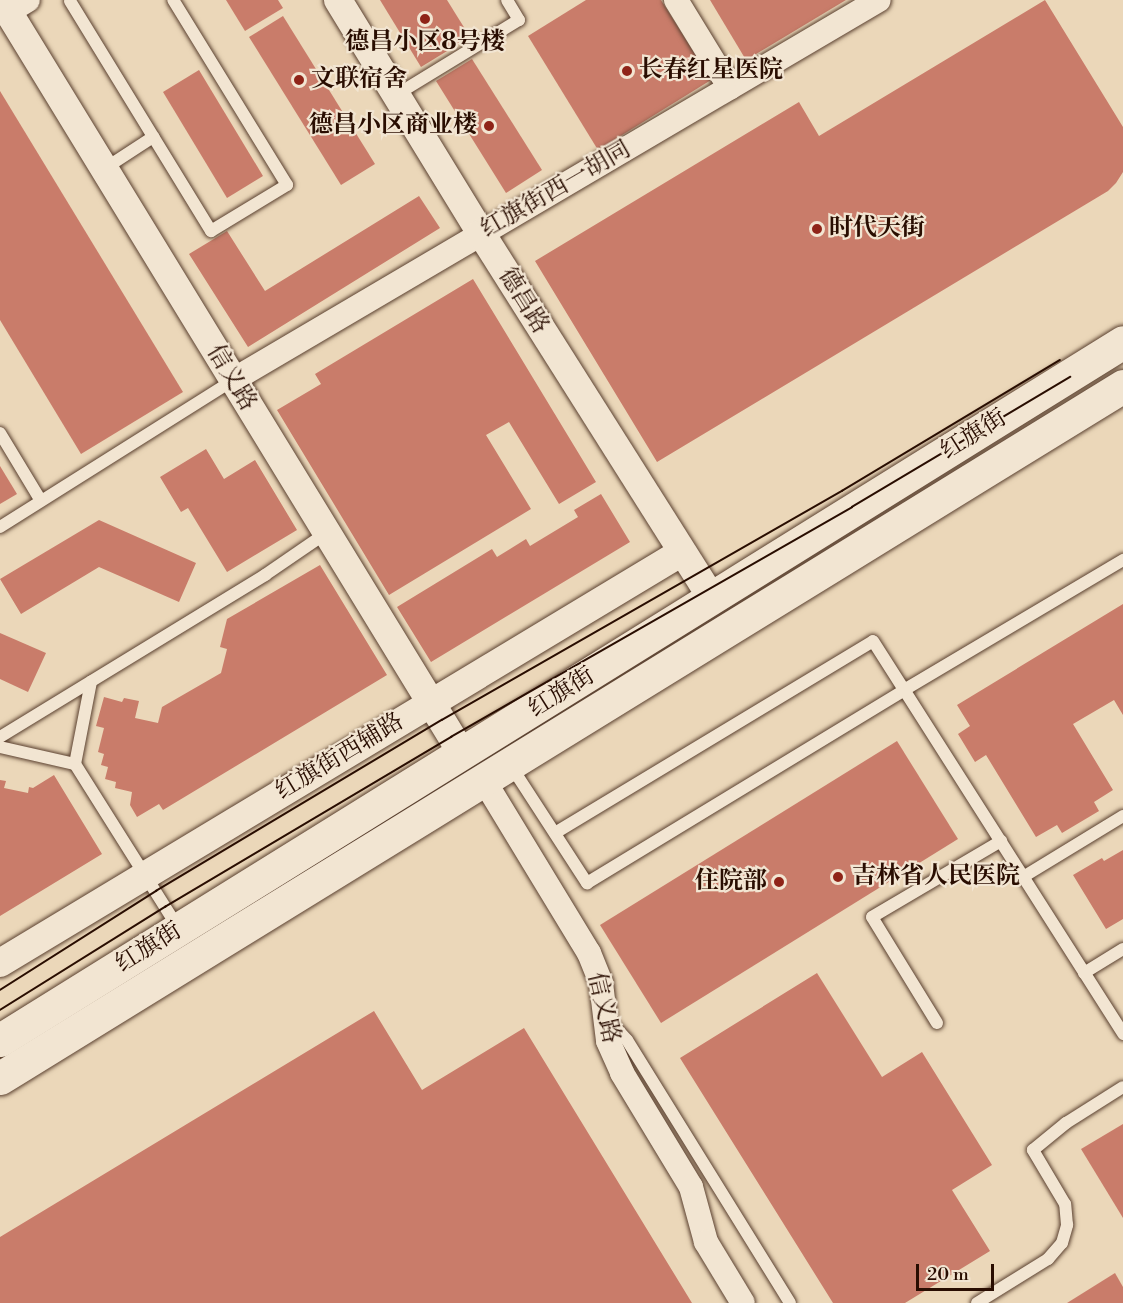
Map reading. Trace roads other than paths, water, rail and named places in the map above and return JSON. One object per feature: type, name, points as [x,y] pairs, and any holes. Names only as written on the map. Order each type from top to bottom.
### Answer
[{"type":"main road","name":"红旗街","points":[[0,1040],[463,755],[1123,342]]},
{"type":"main road","name":"红旗街","points":[[0,1078],[498,774],[1123,386]]},
{"type":"street","name":"德昌路","points":[[338,0],[481,233],[712,599]]},
{"type":"street","points":[[676,0],[730,88]]},
{"type":"street","name":"红旗街西一胡同","points":[[233,380],[879,0]]},
{"type":"street","name":"信义路","points":[[9,7],[104,169],[463,755]]},
{"type":"street","name":"红旗街西辅路","points":[[0,963],[682,552]]},
{"type":"street","name":"信义路","points":[[498,774],[602,983],[608,1041],[622,1073],[691,1187],[706,1242],[743,1303]]},
{"type":"lane","points":[[70,1],[211,231],[287,185],[173,0]]},
{"type":"lane","points":[[396,95],[519,20],[507,0]]},
{"type":"lane","points":[[104,169],[153,137]]},
{"type":"lane","points":[[0,527],[233,380]]},
{"type":"lane","points":[[0,433],[41,501]]},
{"type":"lane","points":[[0,737],[265,575],[326,532]]},
{"type":"lane","points":[[498,774],[555,833],[587,883],[1123,560]]},
{"type":"lane","points":[[555,833],[873,641],[1123,1034]]},
{"type":"lane","points":[[91,682],[75,764],[179,930]]},
{"type":"lane","points":[[0,747],[75,764]]},
{"type":"lane","points":[[1023,877],[1123,816]]},
{"type":"lane","points":[[937,1023],[872,917],[1000,842]]},
{"type":"lane","points":[[1084,973],[1123,949]]},
{"type":"lane","points":[[605,1016],[627,1040],[790,1303]]},
{"type":"lane","points":[[977,1303],[1048,1259],[1062,1243],[1067,1226],[1065,1204],[1033,1150],[1066,1123],[1123,1087]]},
{"type":"tram line","points":[[0,990],[156,891],[442,720],[842,491],[1060,360]]},
{"type":"tram line","points":[[0,1010],[165,907],[451,737],[852,507],[1070,377]]},
{"type":"place","name":"德昌小区8号楼","points":[[425,19]]},
{"type":"place","name":"长春红星医院","points":[[627,71]]},
{"type":"place","name":"文联宿舍","points":[[299,80]]},
{"type":"place","name":"德昌小区商业楼","points":[[489,126]]},
{"type":"place","name":"时代天街","points":[[817,229]]},
{"type":"place","name":"吉林省人民医院","points":[[838,877]]},
{"type":"place","name":"住院部","points":[[779,882]]}]
